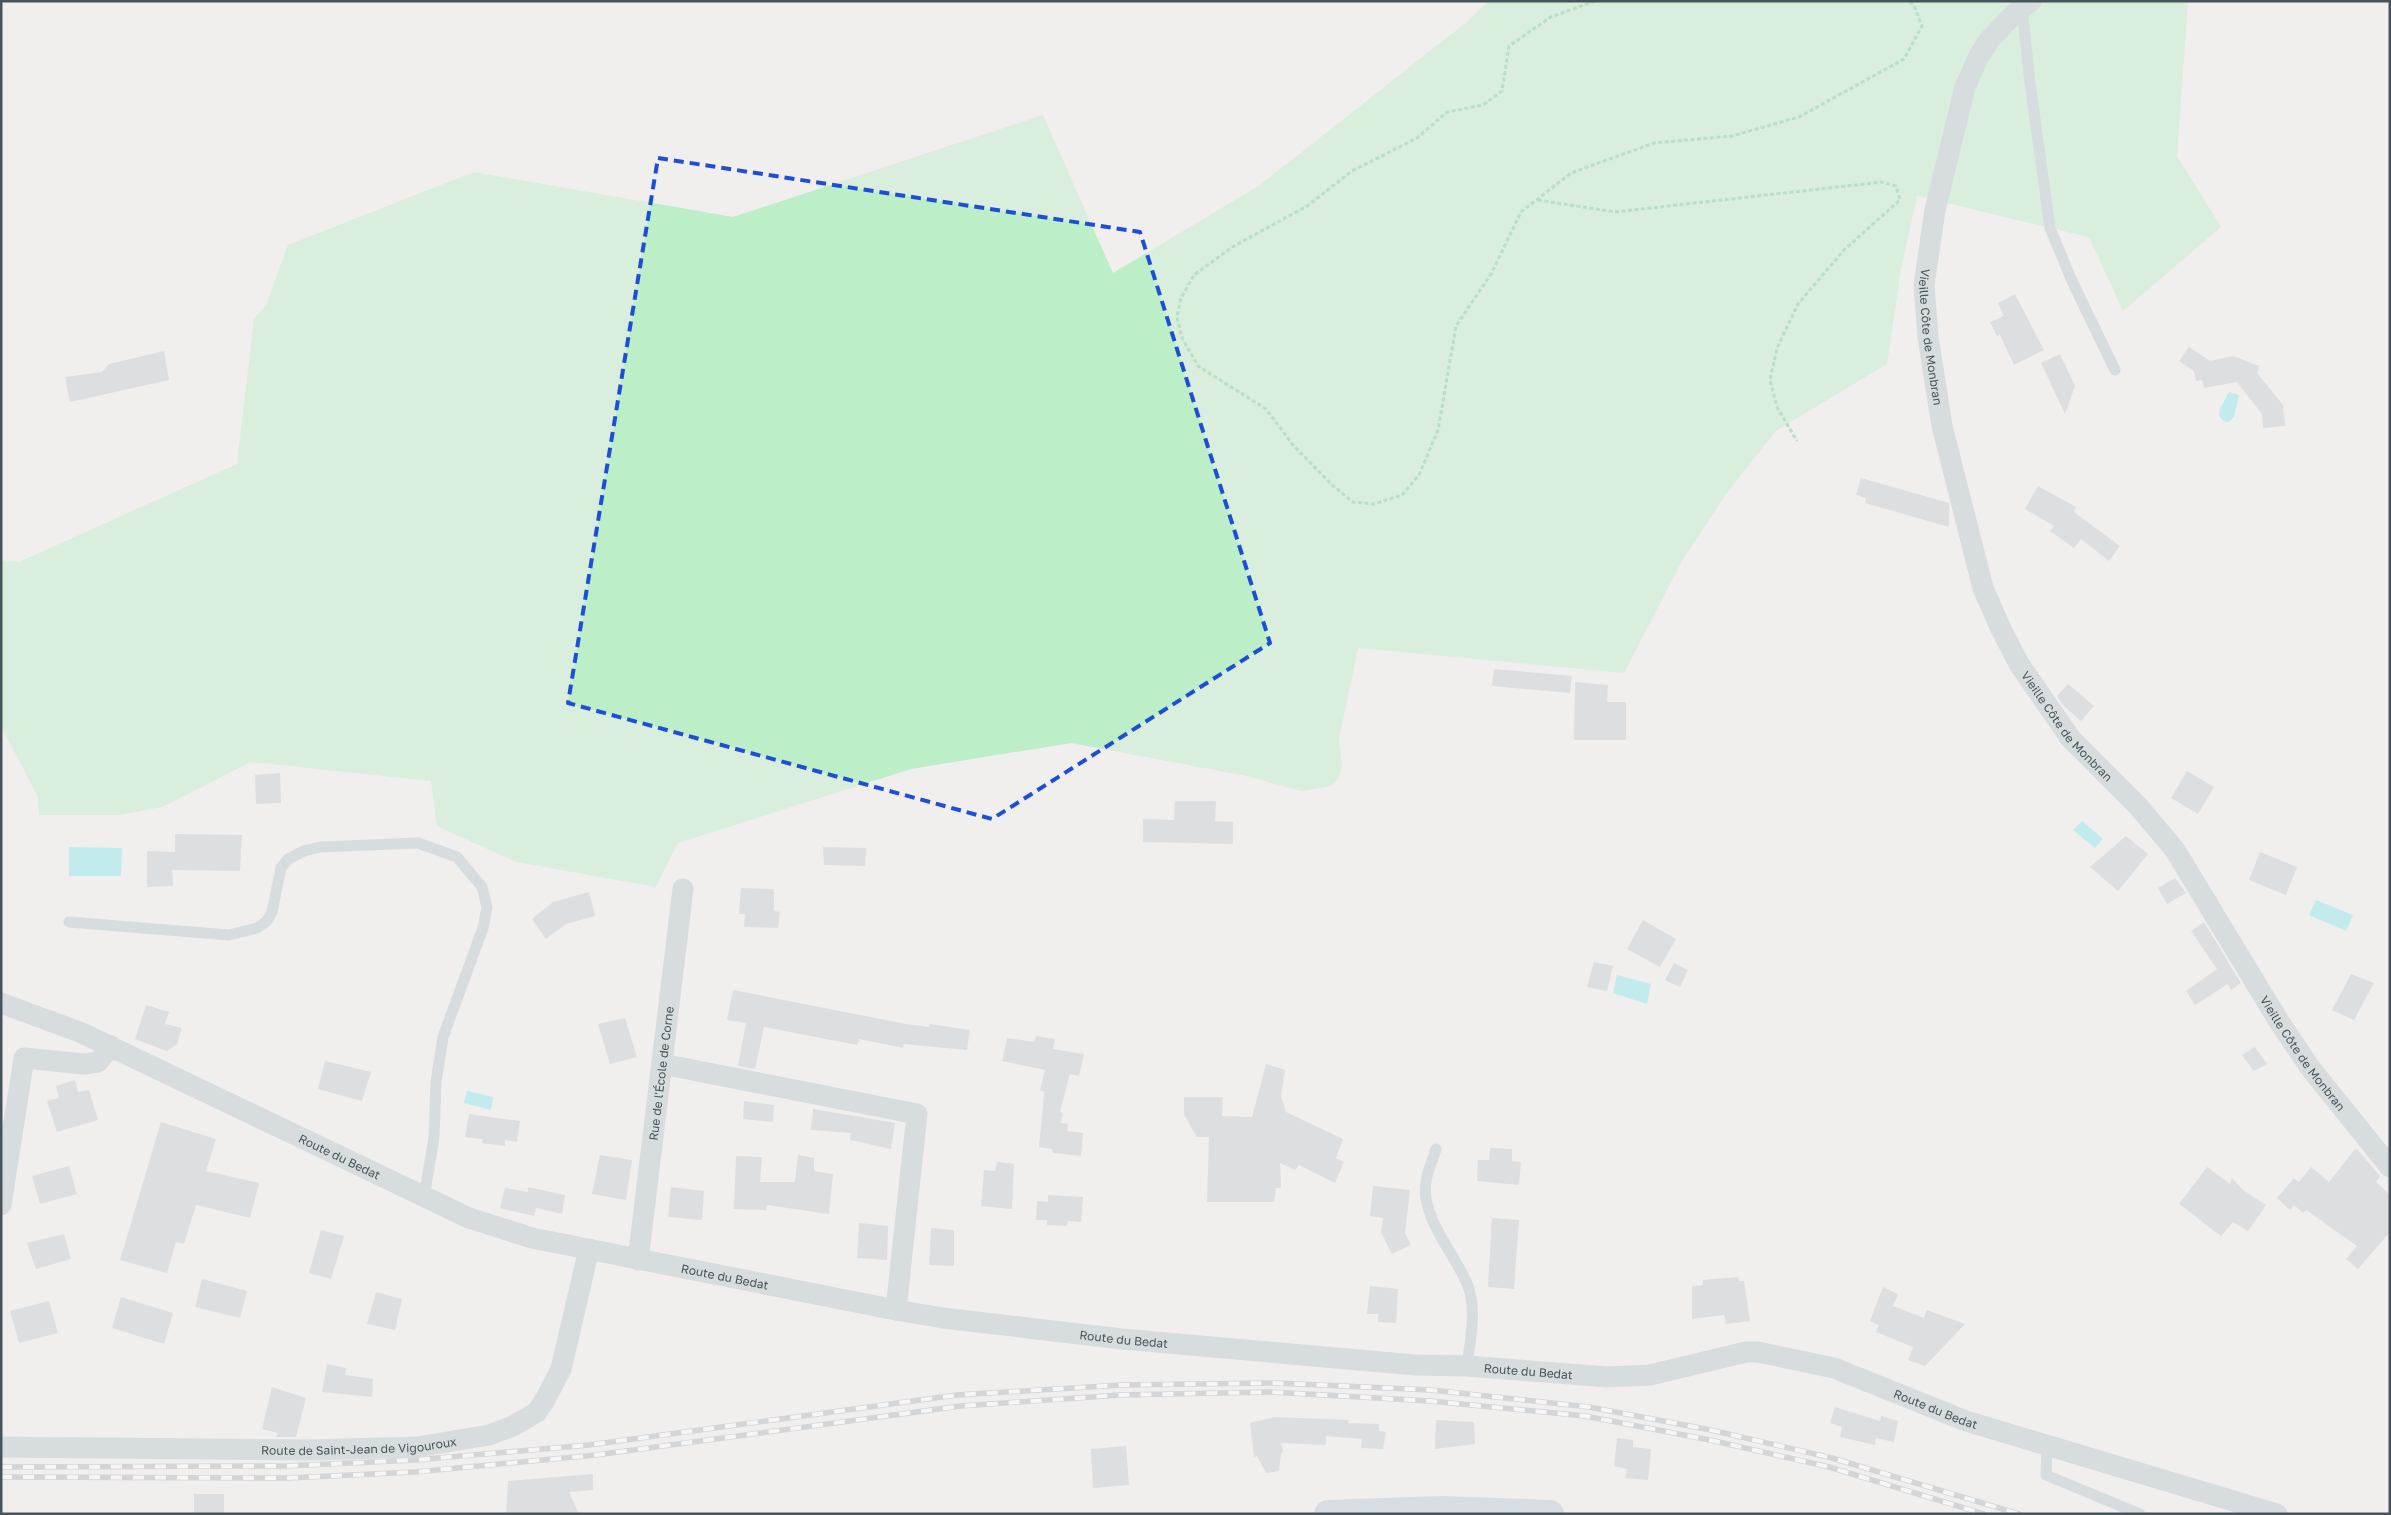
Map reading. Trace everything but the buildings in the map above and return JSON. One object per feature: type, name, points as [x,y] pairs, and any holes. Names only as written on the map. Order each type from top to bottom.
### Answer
[{"type":"main road","points":[[1328,1514],[1441,1510],[1550,1514]]},
{"type":"street","name":"Vieille Côte de Monbran","points":[[2027,4],[1990,39],[1978,56],[1968,79],[1935,210],[1924,285],[1928,337],[1947,446],[1983,588],[2019,664],[2071,739],[2138,806],[2176,850],[2278,1020],[2311,1069],[2390,1167]]},
{"type":"street","name":"Rue de l'École de Corne","points":[[638,1260],[683,889]]},
{"type":"street","name":"Route du Bedat","points":[[1,1004],[82,1033],[111,1046],[424,1198],[470,1218],[532,1238],[896,1310],[943,1318],[1122,1339],[1414,1365],[1467,1366],[1607,1377],[1650,1375],[1746,1352],[1758,1352],[1810,1361],[1834,1368],[1966,1421],[2278,1514]]},
{"type":"street","points":[[1,1204],[24,1058],[84,1064],[98,1062],[111,1046]]},
{"type":"street","points":[[662,1064],[917,1114],[896,1310]]},
{"type":"street","name":"Route de Saint-Jean de Vigouroux","points":[[1,1446],[309,1450],[416,1447],[489,1435],[513,1426],[537,1412],[546,1398],[561,1370],[589,1249]]},
{"type":"lane","points":[[2027,4],[2030,83],[2050,228],[2072,281],[2115,370]]},
{"type":"lane","points":[[69,922],[229,935],[257,928],[268,921],[272,912],[281,868],[288,859],[304,851],[320,847],[418,843],[457,857],[482,887],[487,907],[483,928],[443,1037],[436,1082],[434,1137],[424,1198]]},
{"type":"lane","points":[[1436,1149],[1426,1181],[1425,1196],[1431,1215],[1469,1288],[1472,1316],[1467,1366]]},
{"type":"lane","points":[[2046,1446],[2046,1475],[2140,1514]]},
{"type":"path","points":[[1595,1],[1551,17],[1509,46],[1502,91],[1483,106],[1447,112],[1418,138],[1352,171],[1307,206],[1234,246],[1194,275],[1182,298],[1177,317],[1182,338],[1198,366],[1266,409],[1293,445],[1330,484],[1353,502],[1374,504],[1402,495],[1419,475],[1438,430],[1456,326],[1491,274],[1521,212],[1571,173],[1654,142],[1732,136],[1799,117],[1904,59],[1922,26],[1914,5],[1908,1]]},
{"type":"path","points":[[1537,200],[1615,212],[1882,182],[1896,186],[1900,200],[1892,210],[1845,249],[1798,304],[1777,348],[1770,380],[1778,407],[1797,441]]},
{"type":"highlighted area","points":[[658,158],[1140,232],[1270,643],[992,819],[568,703]]},
{"type":"green space","points":[[1488,1],[2188,1],[2177,156],[2221,227],[2123,311],[2089,237],[1917,196],[1901,270],[1887,364],[1776,431],[1726,494],[1682,561],[1624,673],[1358,648],[1339,739],[1342,766],[1339,778],[1331,786],[1301,791],[1247,776],[1071,743],[911,769],[678,843],[656,887],[516,862],[437,826],[431,781],[251,762],[162,807],[118,815],[39,815],[38,797],[1,726],[1,560],[19,562],[237,464],[254,319],[266,305],[288,245],[474,172],[733,217],[1043,115],[1113,273],[1260,185],[1468,21]]},
{"type":"water","points":[[2229,392],[2239,395],[2234,417],[2228,422],[2223,421],[2219,416],[2220,409]]},
{"type":"water","points":[[2082,821],[2103,839],[2095,848],[2073,830]]},
{"type":"water","points":[[69,847],[122,848],[121,876],[69,876]]},
{"type":"water","points":[[2316,900],[2353,915],[2346,931],[2309,915]]},
{"type":"water","points":[[1617,975],[1651,984],[1647,1004],[1613,993]]},
{"type":"water","points":[[467,1091],[493,1097],[491,1110],[464,1103]]},
{"type":"railway","points":[[1,1467],[286,1466],[415,1460],[589,1445],[957,1395],[1121,1385],[1275,1383],[1431,1390],[1589,1407],[1711,1430],[1832,1458],[2019,1514]]},
{"type":"railway","points":[[1,1477],[287,1478],[415,1472],[596,1455],[961,1406],[1120,1395],[1271,1392],[1430,1401],[1585,1416],[1710,1440],[1829,1467],[1984,1514]]}]
